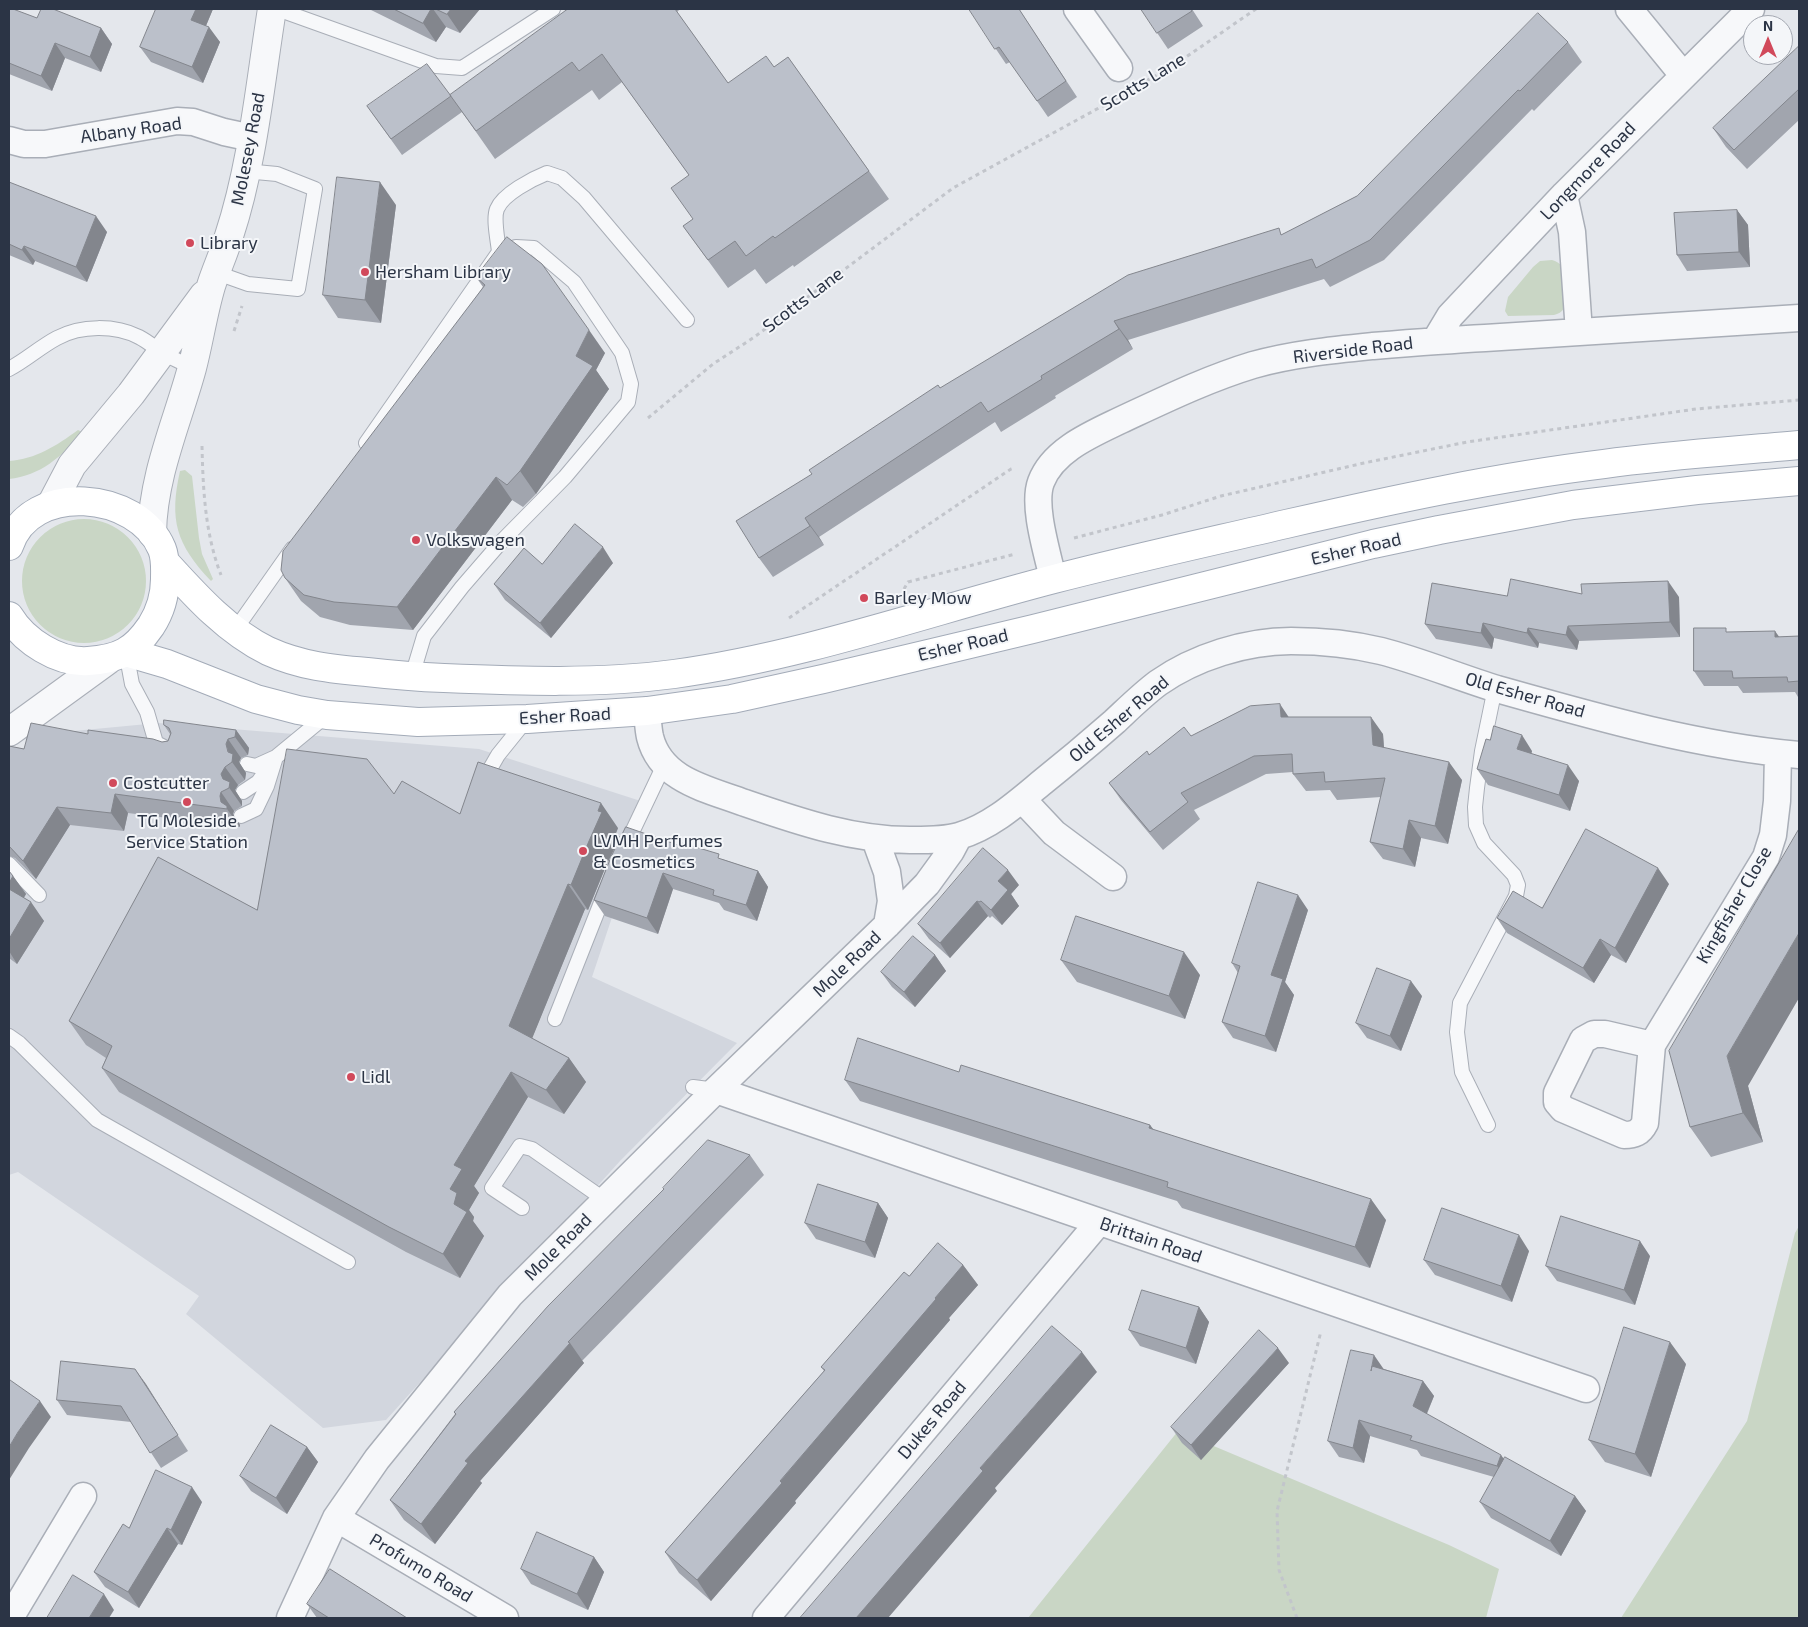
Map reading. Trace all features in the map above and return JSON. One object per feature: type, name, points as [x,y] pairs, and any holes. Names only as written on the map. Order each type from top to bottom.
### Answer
[{"type":"main road","name":"Esher Road","points":[[165,562],[234,630],[266,650],[298,663],[346,670],[412,676],[537,681],[590,680],[671,674],[839,640],[1053,580],[1375,504],[1497,480],[1604,464],[1799,445]]},
{"type":"main road","name":"Esher Road","points":[[9,616],[16,627],[29,640],[65,658],[83,661],[117,656],[167,664],[261,701],[327,715],[418,722],[527,719],[647,711],[732,699],[805,683],[1373,544],[1439,530],[1573,505],[1698,490],[1799,481]]},
{"type":"main road","points":[[9,546],[17,529],[26,519],[46,508],[67,501],[83,500],[101,503],[136,519],[152,533],[162,548],[165,562],[163,602],[147,632],[117,656]]},
{"type":"main road","points":[[9,504],[46,508]]},
{"type":"street","name":"Molesey Road","points":[[152,533],[152,510],[168,442],[192,368],[214,279],[230,236],[245,171],[272,9]]},
{"type":"street","points":[[1077,9],[1119,68]]},
{"type":"street","points":[[1629,9],[1683,75]]},
{"type":"street","name":"Longmore Road","points":[[1435,341],[1450,316],[1564,195],[1751,9]]},
{"type":"street","name":"Albany Road","points":[[9,140],[24,144],[45,144],[177,121],[193,122],[224,132],[252,138]]},
{"type":"street","points":[[1564,195],[1572,232],[1579,332]]},
{"type":"street","name":"Molesey Road","points":[[46,508],[72,465],[130,394],[214,279]]},
{"type":"street","name":"Riverside Road","points":[[1053,580],[1038,496],[1040,483],[1049,467],[1065,452],[1092,434],[1198,384],[1254,365],[1292,356],[1341,349],[1435,341],[1799,318]]},
{"type":"street","name":"Old Esher Road","points":[[647,711],[650,737],[656,753],[672,772],[695,785],[771,812],[830,830],[876,839],[940,839],[959,836],[983,825],[1022,799],[1157,684],[1198,662],[1237,648],[1263,643],[1290,641],[1343,644],[1380,651],[1495,688],[1677,736],[1724,746],[1789,754]]},
{"type":"street","points":[[9,732],[117,656]]},
{"type":"street","name":"Kingfisher Close","points":[[1652,1046],[1766,857],[1773,835],[1776,810],[1789,754]]},
{"type":"street","points":[[1022,799],[1054,832],[1113,876]]},
{"type":"street","name":"Mole Road","points":[[290,1618],[336,1518],[377,1459],[510,1295],[605,1200],[704,1089],[887,925],[927,884],[951,851],[959,836]]},
{"type":"street","name":"Mole Road","points":[[876,839],[887,872],[891,900],[887,925]]},
{"type":"street","name":"Brittain Road","points":[[704,1089],[1586,1389]]},
{"type":"street","name":"Dukes Road","points":[[766,1618],[1099,1222]]},
{"type":"street","points":[[10,1618],[83,1496]]},
{"type":"street","name":"Profumo Road","points":[[336,1518],[505,1618]]},
{"type":"lane","points":[[277,9],[436,66],[462,68],[553,9]]},
{"type":"lane","points":[[214,279],[298,289],[315,189],[277,174],[245,171]]},
{"type":"lane","points":[[499,252],[496,233],[496,210],[503,200],[531,179],[547,172],[562,178],[584,198],[687,320]]},
{"type":"lane","points":[[357,456],[499,252],[516,247],[534,248],[574,282],[622,353],[631,384],[628,402],[565,477],[501,542],[435,622],[424,636],[412,676]]},
{"type":"lane","points":[[9,369],[23,362],[58,338],[78,330],[100,328],[117,330],[138,336],[162,352],[192,368]]},
{"type":"lane","points":[[234,630],[301,537]]},
{"type":"lane","points":[[117,656],[147,712],[158,750],[175,752]]},
{"type":"lane","points":[[1488,1125],[1462,1072],[1457,1032],[1460,1003],[1516,896],[1518,886],[1507,866],[1484,842],[1476,825],[1474,807],[1482,751],[1495,688]]},
{"type":"lane","points":[[243,792],[258,782],[276,757],[327,715]]},
{"type":"lane","points":[[475,795],[498,755],[527,719]]},
{"type":"lane","points":[[247,764],[256,766],[276,757]]},
{"type":"lane","points":[[241,816],[256,808],[267,786],[276,757]]},
{"type":"lane","points":[[619,860],[664,764]]},
{"type":"lane","points":[[9,864],[39,895]]},
{"type":"lane","points":[[555,1019],[611,877]]},
{"type":"lane","points":[[9,1036],[19,1043],[97,1120],[348,1262]]},
{"type":"lane","points":[[522,1208],[492,1188],[520,1146],[532,1149],[605,1200]]},
{"type":"path","name":"Scotts Lane","points":[[1146,82],[1170,68],[1256,9]]},
{"type":"path","name":"Scotts Lane","points":[[646,420],[713,364],[753,338],[952,188],[1123,95]]},
{"type":"path","points":[[234,333],[239,315]]},
{"type":"path","points":[[202,444],[210,544],[222,578]]},
{"type":"path","points":[[783,622],[1011,468],[1032,464],[1049,467]]},
{"type":"path","points":[[1297,1618],[1280,1570],[1277,1512],[1328,1301]]},
{"type":"shaded area","points":[[158,723],[479,749],[650,804],[592,977],[737,1043],[620,1161],[386,1420],[323,1428],[186,1314],[199,1296],[18,1172],[9,1175],[9,757],[63,732]]},
{"type":"green space","points":[[1552,260],[1559,263],[1563,270],[1565,305],[1560,313],[1554,315],[1508,316],[1505,311],[1508,297],[1540,261]]},
{"type":"green space","points":[[78,430],[82,432],[59,457],[31,474],[9,479],[9,461],[37,455]]},
{"type":"green space","points":[[185,470],[192,476],[199,538],[202,554],[213,579],[211,581],[190,555],[178,530],[175,504],[180,471]]},
{"type":"green space","points":[[84,519],[108,524],[128,537],[141,557],[146,581],[141,605],[128,625],[108,638],[84,643],[60,638],[40,625],[27,605],[22,581],[27,557],[40,537],[60,524]]},
{"type":"green space","points":[[1799,1226],[1799,1618],[1621,1618],[1747,1421],[1795,1233]]},
{"type":"green space","points":[[1178,1431],[1449,1545],[1499,1569],[1486,1618],[1028,1618]]},
{"type":"building","points":[[9,9],[37,18],[41,9],[53,9],[101,28],[90,57],[55,43],[41,76],[9,63]]},
{"type":"building","points":[[156,9],[196,9],[191,20],[209,27],[192,67],[140,47]]},
{"type":"building","points":[[394,9],[431,9],[423,23]]},
{"type":"building","points":[[436,9],[451,9],[447,14]]},
{"type":"building","points":[[568,9],[675,9],[728,83],[766,56],[774,67],[788,57],[869,171],[775,238],[773,236],[746,256],[735,241],[708,260],[683,226],[693,219],[671,188],[689,175],[602,54],[579,71],[572,62],[476,131],[450,95]]},
{"type":"building","points":[[969,9],[1019,9],[1066,81],[1037,101],[999,47],[995,49]]},
{"type":"building","points":[[1141,9],[1191,9],[1192,11],[1157,33]]},
{"type":"building","points":[[1538,13],[1568,42],[1370,240],[1316,268],[1312,259],[1114,321],[1119,329],[1041,376],[1042,379],[988,412],[981,402],[805,518],[810,526],[759,558],[736,521],[812,474],[809,470],[938,385],[940,388],[1128,275],[1279,228],[1281,235],[1357,196]]},
{"type":"building","points":[[1799,46],[1799,89],[1734,150],[1713,128],[1779,65],[1793,65],[1793,52]]},
{"type":"building","points":[[427,64],[451,96],[391,139],[367,106]]},
{"type":"building","points":[[337,177],[380,182],[365,300],[323,295]]},
{"type":"building","points":[[9,182],[96,216],[76,267],[24,246],[22,250],[9,244]]},
{"type":"building","points":[[1737,210],[1739,252],[1677,255],[1674,213]]},
{"type":"building","points":[[507,237],[542,264],[589,330],[576,356],[593,366],[520,471],[507,485],[496,477],[397,607],[334,602],[304,595],[285,578],[281,570],[283,551],[485,285],[476,277]]},
{"type":"building","points":[[575,524],[603,547],[540,623],[494,584],[524,548],[542,564]]},
{"type":"building","points":[[1511,579],[1582,594],[1581,584],[1668,581],[1670,622],[1568,626],[1566,635],[1528,628],[1527,633],[1483,623],[1481,633],[1425,624],[1432,583],[1507,596]]},
{"type":"building","points":[[1694,628],[1726,628],[1726,632],[1775,631],[1775,637],[1799,636],[1799,681],[1788,682],[1787,677],[1733,678],[1732,671],[1694,671]]},
{"type":"building","points":[[1280,704],[1281,717],[1371,717],[1373,745],[1449,762],[1435,826],[1409,820],[1403,849],[1370,842],[1385,778],[1325,782],[1324,772],[1293,774],[1292,754],[1254,756],[1181,793],[1188,802],[1150,832],[1109,783],[1147,751],[1149,755],[1184,727],[1191,736],[1250,706]]},
{"type":"building","points":[[164,720],[236,730],[235,737],[228,739],[226,744],[228,752],[233,754],[232,762],[225,767],[221,774],[223,779],[230,782],[229,788],[221,792],[220,796],[221,802],[227,806],[227,809],[115,794],[111,813],[57,807],[23,861],[9,846],[9,746],[24,749],[31,723],[88,734],[88,730],[153,739],[162,742],[168,741],[171,733],[169,728],[164,725]]},
{"type":"building","points":[[1494,726],[1522,735],[1517,749],[1568,765],[1559,795],[1477,769],[1486,739],[1490,740]]},
{"type":"building","points":[[287,749],[367,759],[394,794],[402,781],[460,814],[478,762],[601,803],[598,811],[602,812],[571,885],[568,884],[509,1026],[569,1058],[546,1090],[511,1072],[454,1165],[462,1169],[450,1189],[457,1193],[454,1204],[467,1212],[443,1254],[389,1227],[102,1068],[112,1046],[69,1021],[158,857],[257,910]]},
{"type":"building","points":[[626,827],[681,846],[682,843],[719,854],[718,858],[758,871],[746,905],[713,895],[714,890],[663,873],[647,918],[594,900],[611,857]]},
{"type":"building","points":[[1586,829],[1658,868],[1615,948],[1600,939],[1583,968],[1497,918],[1513,891],[1542,908]]},
{"type":"building","points":[[1799,829],[1799,933],[1727,1056],[1743,1113],[1690,1127],[1669,1051]]},
{"type":"building","points":[[983,848],[1008,870],[998,881],[1008,890],[991,910],[981,901],[977,901],[940,943],[918,924]]},
{"type":"building","points":[[9,871],[13,876],[9,883]]},
{"type":"building","points":[[1258,882],[1298,895],[1271,975],[1283,979],[1265,1036],[1222,1022],[1240,966],[1232,963]]},
{"type":"building","points":[[9,889],[31,902],[9,939]]},
{"type":"building","points":[[1076,916],[1184,952],[1169,996],[1061,960]]},
{"type":"building","points":[[913,936],[935,955],[904,992],[881,972]]},
{"type":"building","points":[[1377,968],[1411,981],[1390,1036],[1356,1023]]},
{"type":"building","points":[[858,1038],[959,1072],[961,1065],[1150,1125],[1149,1128],[1371,1199],[1355,1247],[1167,1187],[1168,1182],[845,1080]]},
{"type":"building","points":[[708,1140],[750,1155],[568,1342],[570,1343],[465,1461],[468,1463],[421,1524],[390,1500],[456,1414],[454,1412],[548,1306],[664,1189]]},
{"type":"building","points":[[818,1184],[878,1203],[865,1242],[805,1223]]},
{"type":"building","points":[[1442,1208],[1519,1235],[1501,1286],[1424,1260]]},
{"type":"building","points":[[1561,1216],[1640,1241],[1624,1290],[1546,1266]]},
{"type":"building","points":[[938,1243],[963,1265],[780,1481],[782,1483],[697,1580],[665,1552],[825,1370],[821,1367],[904,1272],[909,1276]]},
{"type":"building","points":[[1142,1290],[1199,1307],[1186,1348],[1129,1330]]},
{"type":"building","points":[[1052,1326],[1082,1352],[980,1468],[983,1471],[856,1618],[800,1618]]},
{"type":"building","points":[[1624,1327],[1670,1342],[1635,1454],[1589,1440]]},
{"type":"building","points":[[1259,1330],[1278,1348],[1191,1445],[1171,1427]]},
{"type":"building","points":[[1351,1350],[1374,1355],[1371,1371],[1372,1366],[1423,1381],[1413,1406],[1501,1455],[1497,1466],[1410,1440],[1412,1436],[1359,1420],[1353,1448],[1328,1441]]},
{"type":"building","points":[[61,1361],[135,1369],[178,1435],[150,1453],[121,1406],[57,1400]]},
{"type":"building","points":[[10,1380],[40,1401],[9,1447],[9,1382]]},
{"type":"building","points":[[271,1425],[307,1447],[276,1498],[240,1476]]},
{"type":"building","points":[[1505,1457],[1575,1496],[1550,1541],[1480,1502]]},
{"type":"building","points":[[156,1470],[192,1487],[171,1530],[167,1528],[128,1592],[94,1572],[123,1524],[129,1528]]},
{"type":"building","points":[[537,1532],[594,1557],[577,1594],[521,1569]]},
{"type":"building","points":[[330,1569],[407,1618],[329,1618],[307,1604]]},
{"type":"building","points":[[73,1575],[104,1594],[89,1618],[47,1618]]},
{"type":"place","name":"Library","points":[[190,243]]},
{"type":"place","name":"Hersham Library","points":[[365,272]]},
{"type":"place","name":"Volkswagen","points":[[416,540]]},
{"type":"place","name":"Barley Mow","points":[[864,598]]},
{"type":"place","name":"Costcutter","points":[[113,783]]},
{"type":"place","name":"TG Moleside Service Station","points":[[187,802]]},
{"type":"place","name":"LVMH Perfumes & Cosmetics","points":[[583,851]]},
{"type":"place","name":"Lidl","points":[[351,1077]]}]
